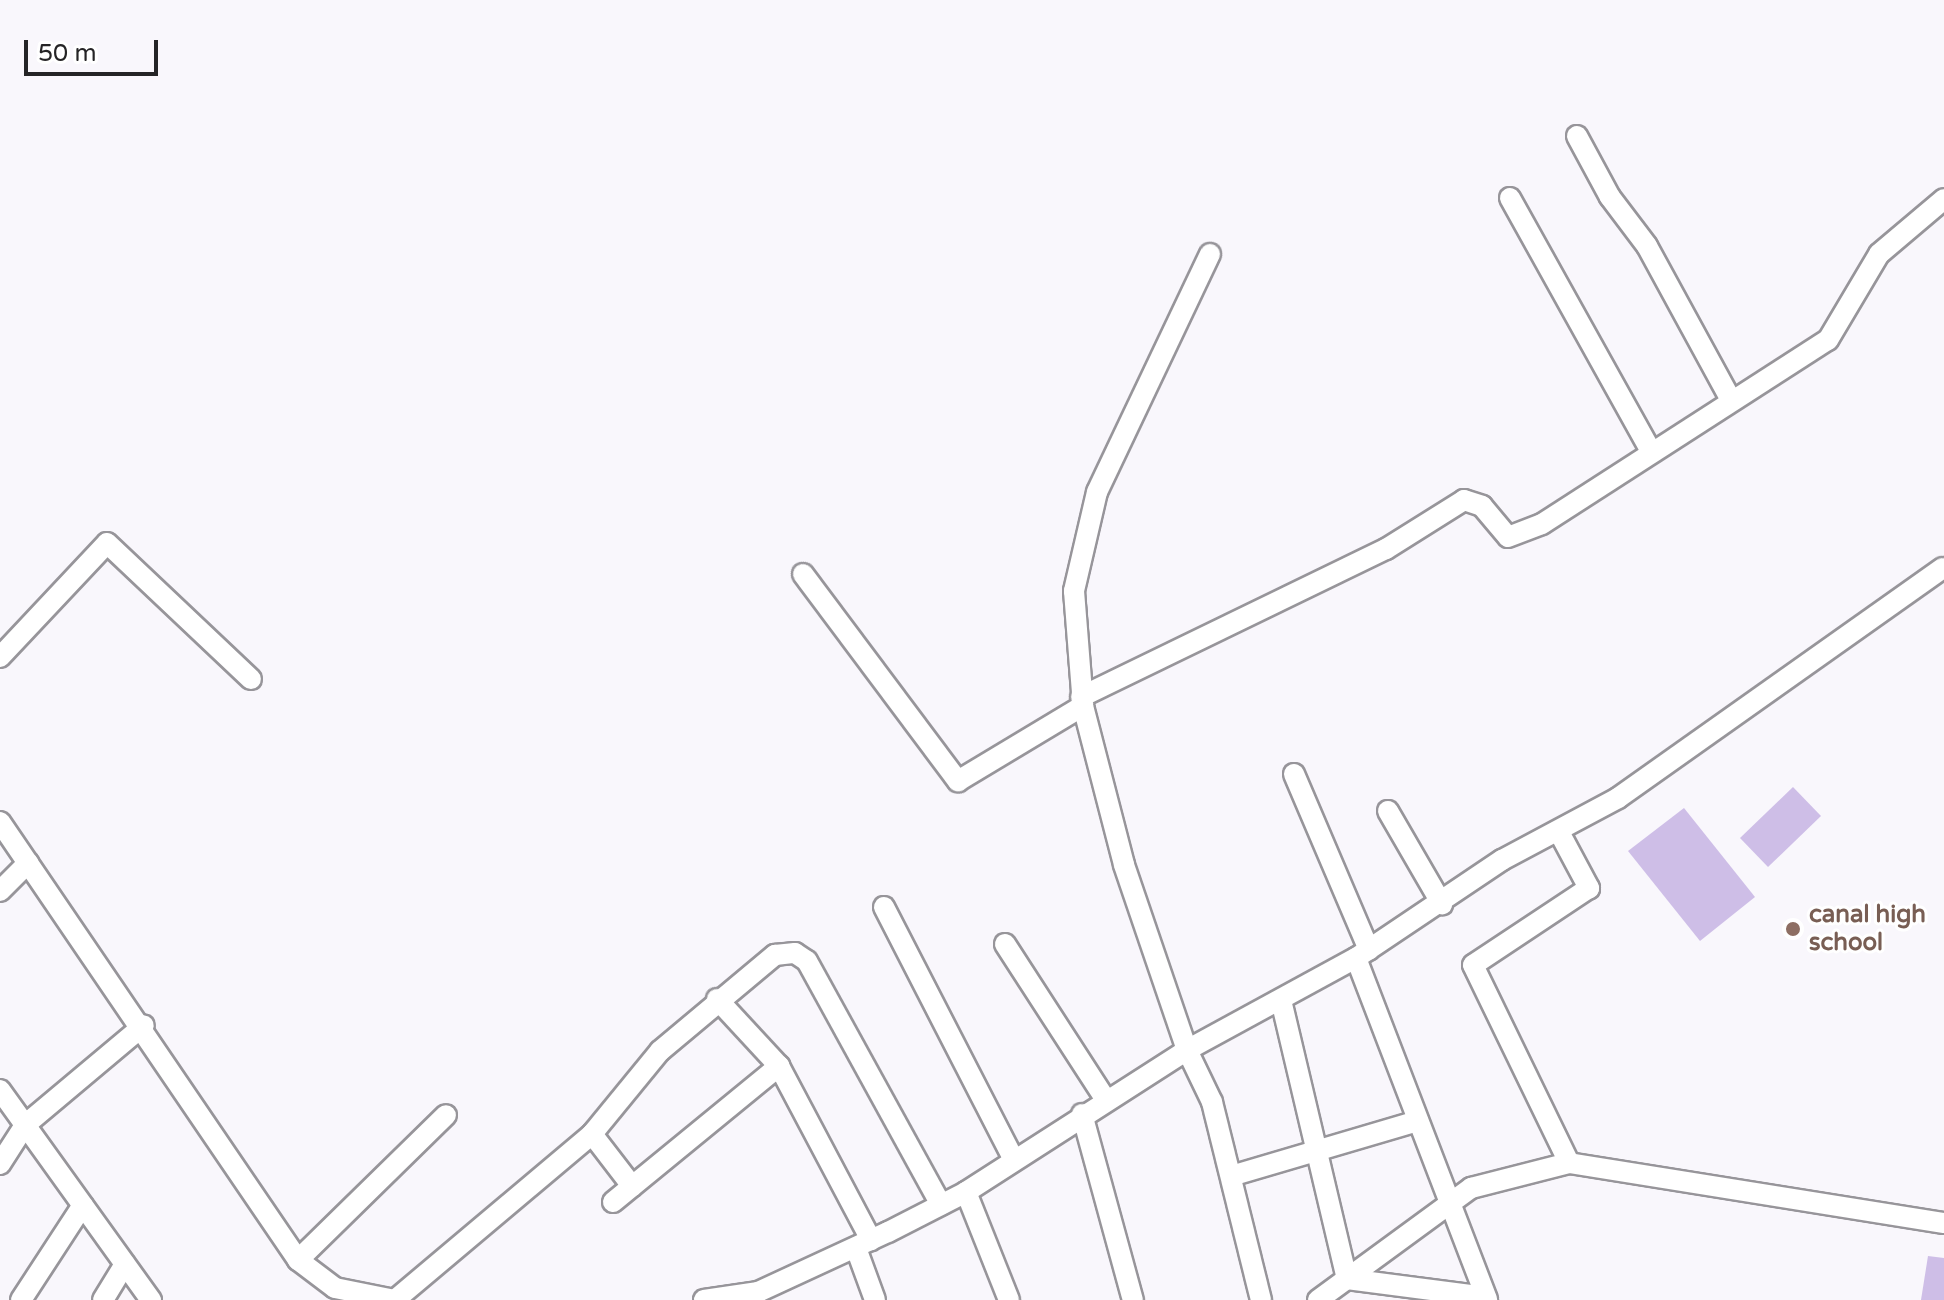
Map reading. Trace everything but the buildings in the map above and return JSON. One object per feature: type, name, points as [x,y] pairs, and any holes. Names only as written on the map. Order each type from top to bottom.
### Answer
[{"type":"street","points":[[1577,136],[1730,398]]},
{"type":"street","points":[[1510,198],[1650,450]]},
{"type":"street","points":[[803,574],[958,781],[1082,702],[1386,549],[1464,500],[1474,500],[1498,532],[1516,538],[1730,398],[1828,340],[1879,254],[1944,199]]},
{"type":"street","points":[[1210,254],[1083,531],[1074,614],[1082,702],[1124,865],[1187,1050],[1212,1102],[1261,1300]]},
{"type":"street","points":[[0,657],[107,543],[251,679]]},
{"type":"street","points":[[704,1300],[760,1296],[966,1192],[1082,1114],[1187,1050],[1362,954],[1442,904],[1502,860],[1559,832],[1943,568]]},
{"type":"street","points":[[1294,774],[1362,954],[1418,1121],[1487,1298],[1344,1287]]},
{"type":"street","points":[[1388,811],[1442,904]]},
{"type":"street","points":[[0,822],[144,1025],[305,1267],[317,1300]]},
{"type":"street","points":[[1559,832],[1589,888],[1473,965],[1569,1163]]},
{"type":"street","points":[[0,891],[28,863]]},
{"type":"street","points":[[884,907],[1014,1160]]},
{"type":"street","points":[[1005,944],[1106,1100]]},
{"type":"street","points":[[305,1267],[335,1288],[389,1300],[592,1134],[660,1051],[717,999],[775,955],[795,953],[807,961],[941,1205]]},
{"type":"street","points":[[717,999],[779,1066],[864,1244],[875,1300]]},
{"type":"street","points":[[1281,1000],[1322,1153],[1344,1287]]},
{"type":"street","points":[[0,1164],[25,1125],[144,1025]]},
{"type":"street","points":[[613,1202],[779,1066]]},
{"type":"street","points":[[0,1090],[151,1300]]},
{"type":"street","points":[[1082,1114],[1133,1300]]},
{"type":"street","points":[[305,1267],[446,1115]]},
{"type":"street","points":[[1231,1176],[1322,1153],[1418,1121]]},
{"type":"street","points":[[592,1134],[632,1186]]},
{"type":"street","points":[[1318,1300],[1344,1287],[1450,1201],[1500,1177],[1569,1163],[1944,1223]]},
{"type":"street","points":[[966,1192],[1009,1300]]},
{"type":"street","points":[[21,1300],[83,1205]]},
{"type":"street","points":[[103,1300],[125,1264]]},
{"type":"shaded area","points":[[1793,787],[1821,816],[1768,867],[1740,838]]},
{"type":"shaded area","points":[[1684,808],[1755,897],[1700,941],[1628,851]]},
{"type":"shaded area","points":[[1928,1256],[1944,1258],[1944,1300],[1921,1300]]},
{"type":"place","name":"canal high school","points":[[1793,929]]}]
